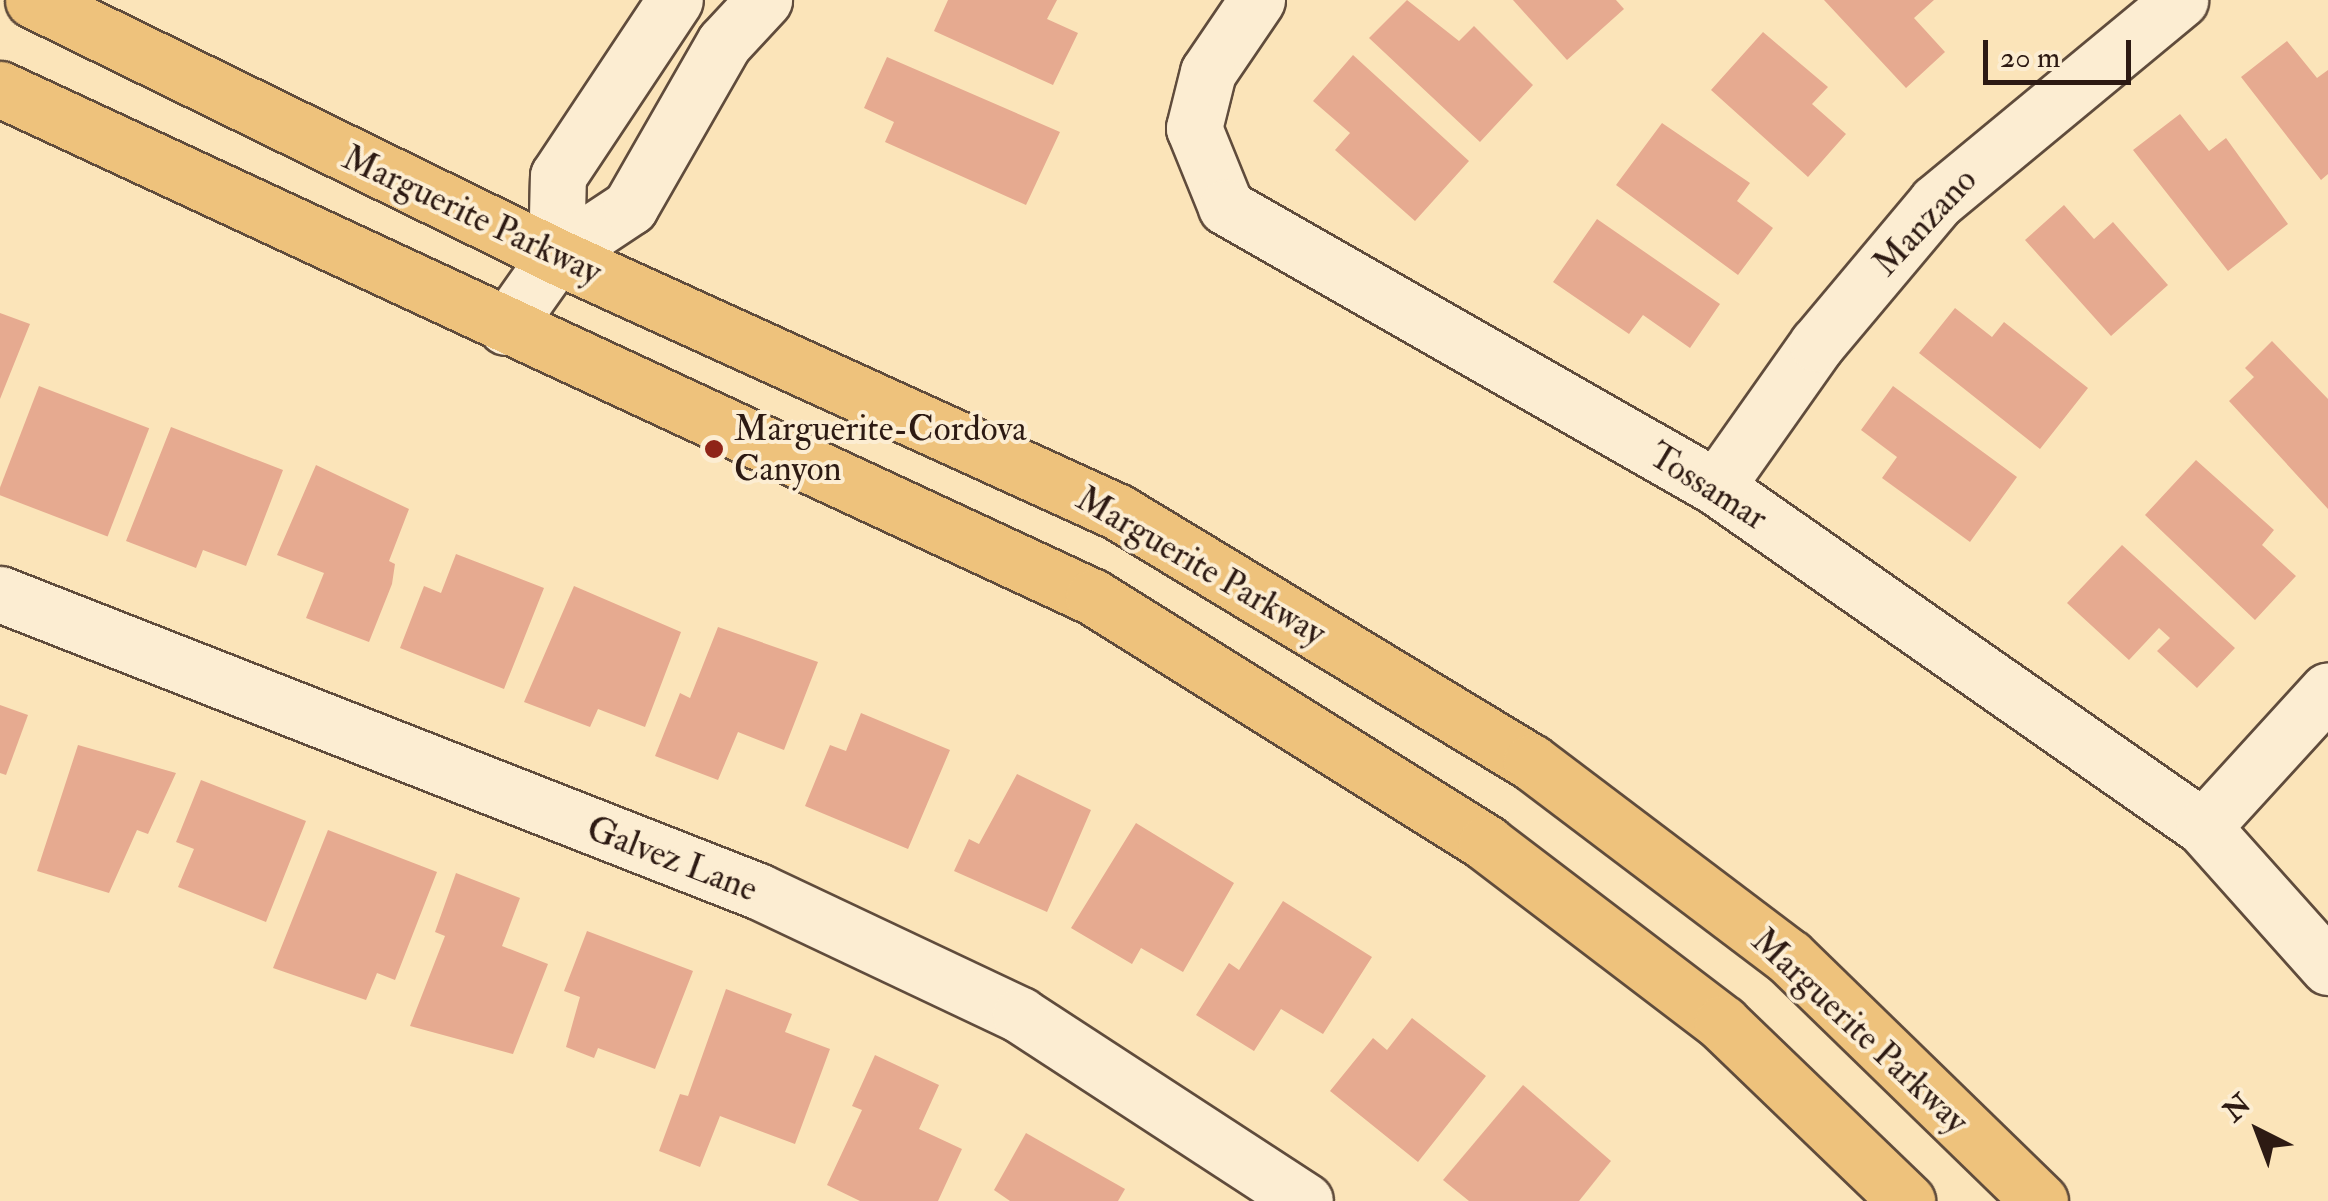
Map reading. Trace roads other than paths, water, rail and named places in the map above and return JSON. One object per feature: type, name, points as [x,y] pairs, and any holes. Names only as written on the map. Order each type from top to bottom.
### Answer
[{"type":"main road","name":"Marguerite Parkway","points":[[34,0],[556,256],[1118,512],[1532,762],[1789,957],[2040,1201]]},
{"type":"main road","points":[[0,89],[1092,597],[1486,843],[1722,1024],[1906,1201]]},
{"type":"street","points":[[556,256],[558,176],[675,0]]},
{"type":"street","points":[[506,327],[556,256],[630,207],[724,43],[764,0]]},
{"type":"street","name":"Tossamar","points":[[1257,0],[1208,72],[1194,128],[1226,207],[1716,487],[2203,827],[2328,967]]},
{"type":"street","name":"Manzano","points":[[1716,487],[1817,344],[1936,202],[2180,0]]},
{"type":"street","name":"Galvez Lane","points":[[0,594],[758,891],[1020,1015],[1305,1201]]},
{"type":"street","points":[[2203,827],[2328,690]]},
{"type":"place","name":"Marguerite-Cordova Canyon","points":[[714,449]]}]
